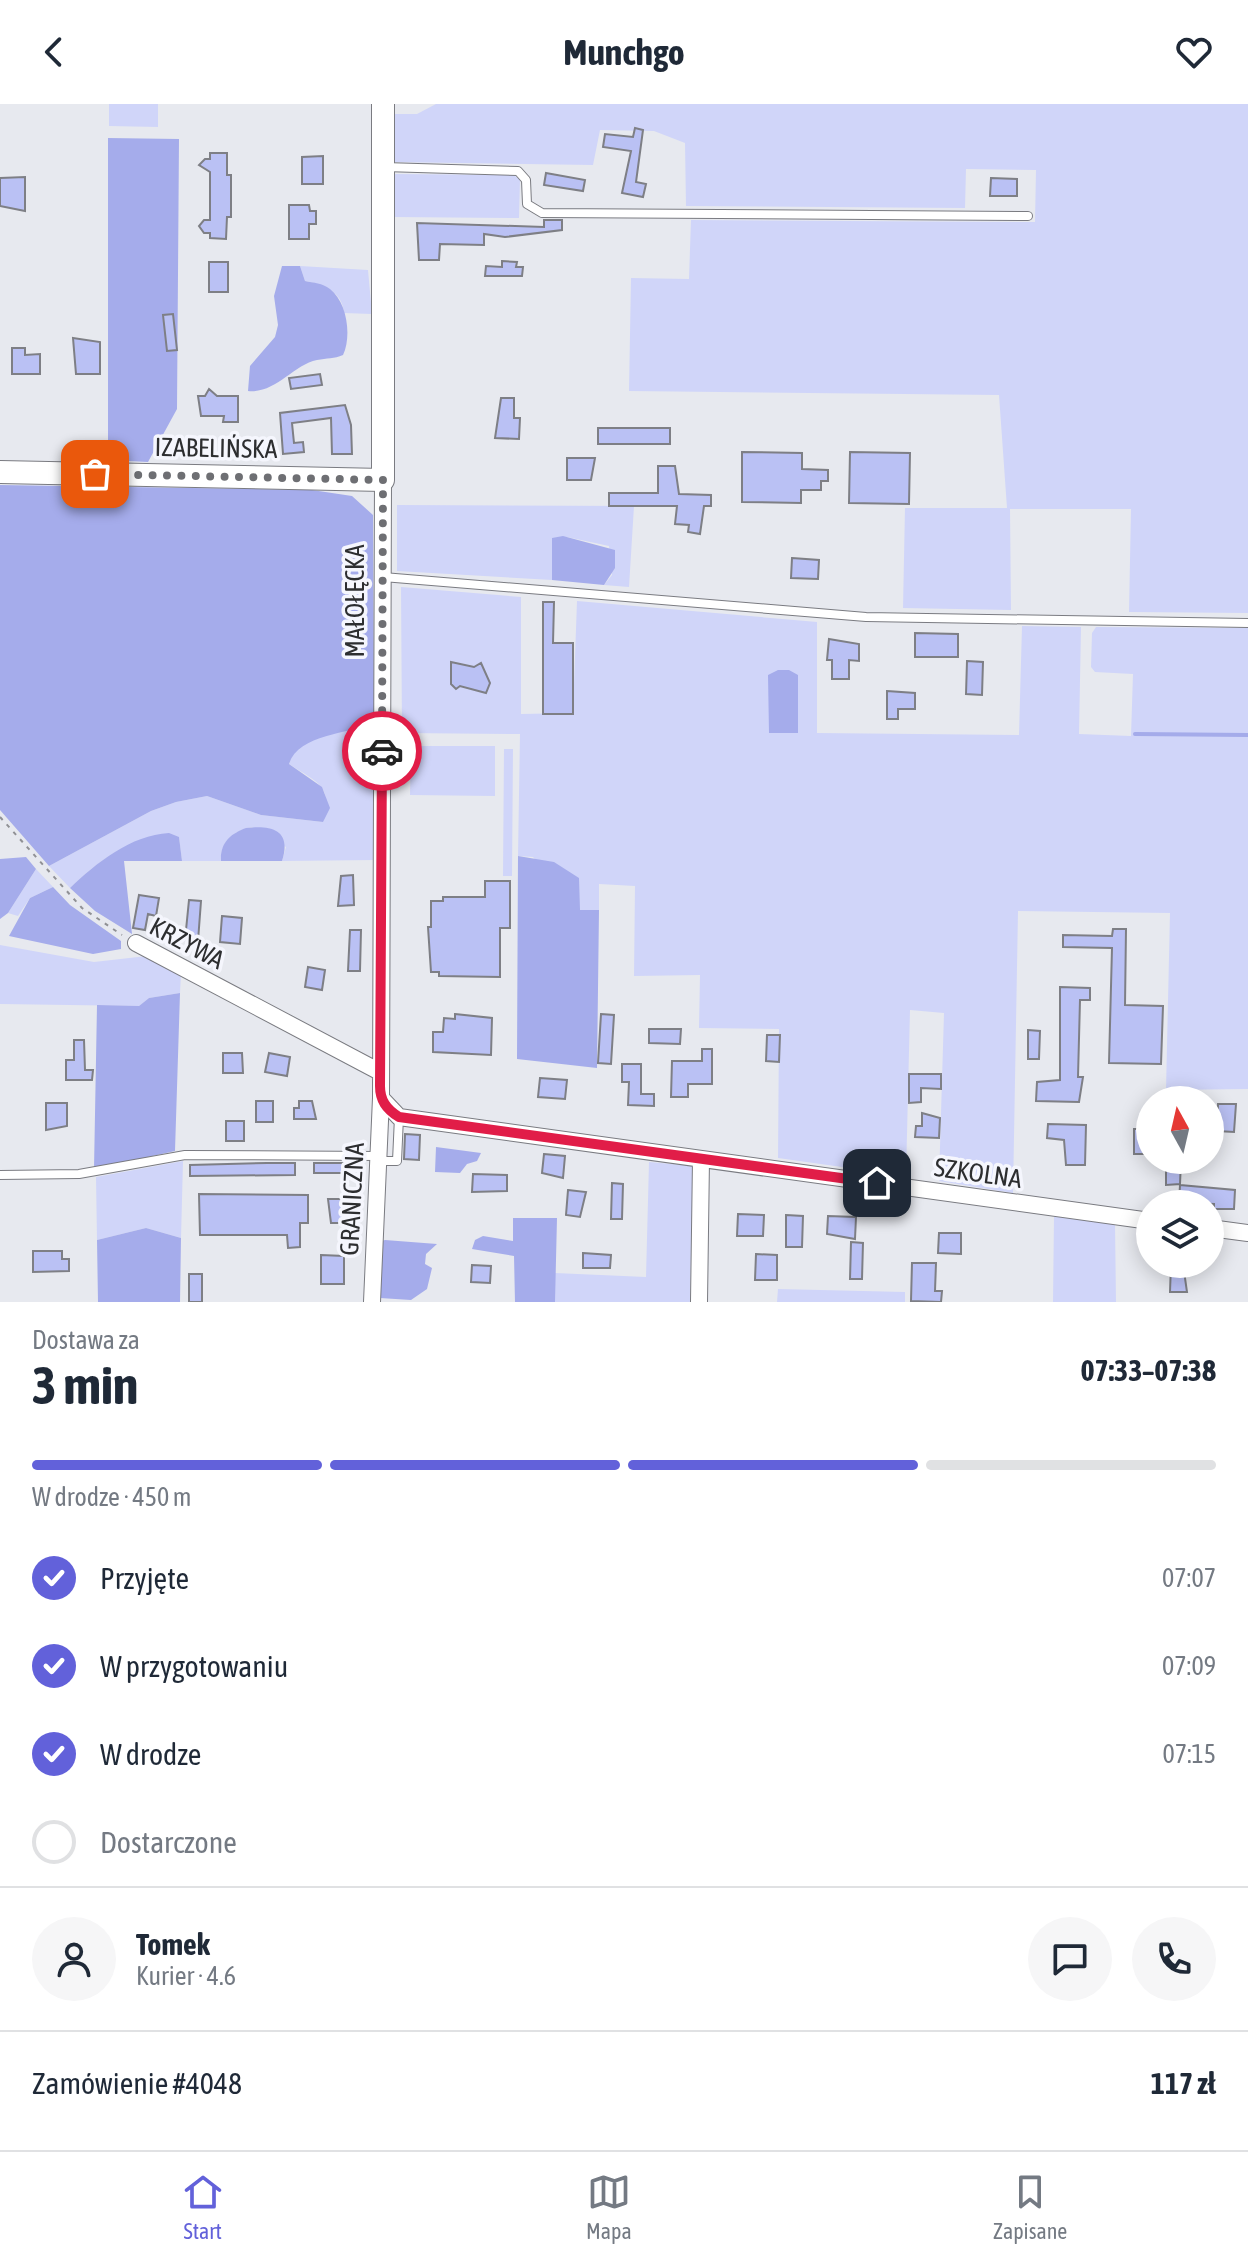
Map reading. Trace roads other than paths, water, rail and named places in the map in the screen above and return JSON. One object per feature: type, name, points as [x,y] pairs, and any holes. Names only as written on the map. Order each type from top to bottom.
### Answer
[{"type":"street","name":"MAŁOŁĘCKA","points":[[381,1098],[383,104]]},
{"type":"street","name":"IZABELIŃSKA","points":[[0,472],[383,480]]},
{"type":"street","name":"KRZYWA","points":[[136,943],[380,1072]]},
{"type":"street","points":[[381,1098],[399,1117]]},
{"type":"street","name":"GRANICZNA","points":[[372,1302],[381,1098]]},
{"type":"street","name":"SZKOLNA","points":[[399,1117],[1136,1219]]},
{"type":"street","points":[[699,1302],[701,1159]]},
{"type":"street","points":[[1224,1230],[1248,1233]]},
{"type":"lane","points":[[383,167],[518,171],[526,180],[527,204],[542,213],[1028,216]]},
{"type":"lane","points":[[383,577],[866,617],[1248,623]]},
{"type":"lane","points":[[0,1175],[79,1174],[185,1155],[378,1158],[397,1161],[399,1117]]},
{"type":"waterway","points":[[1135,734],[1248,735]]}]
